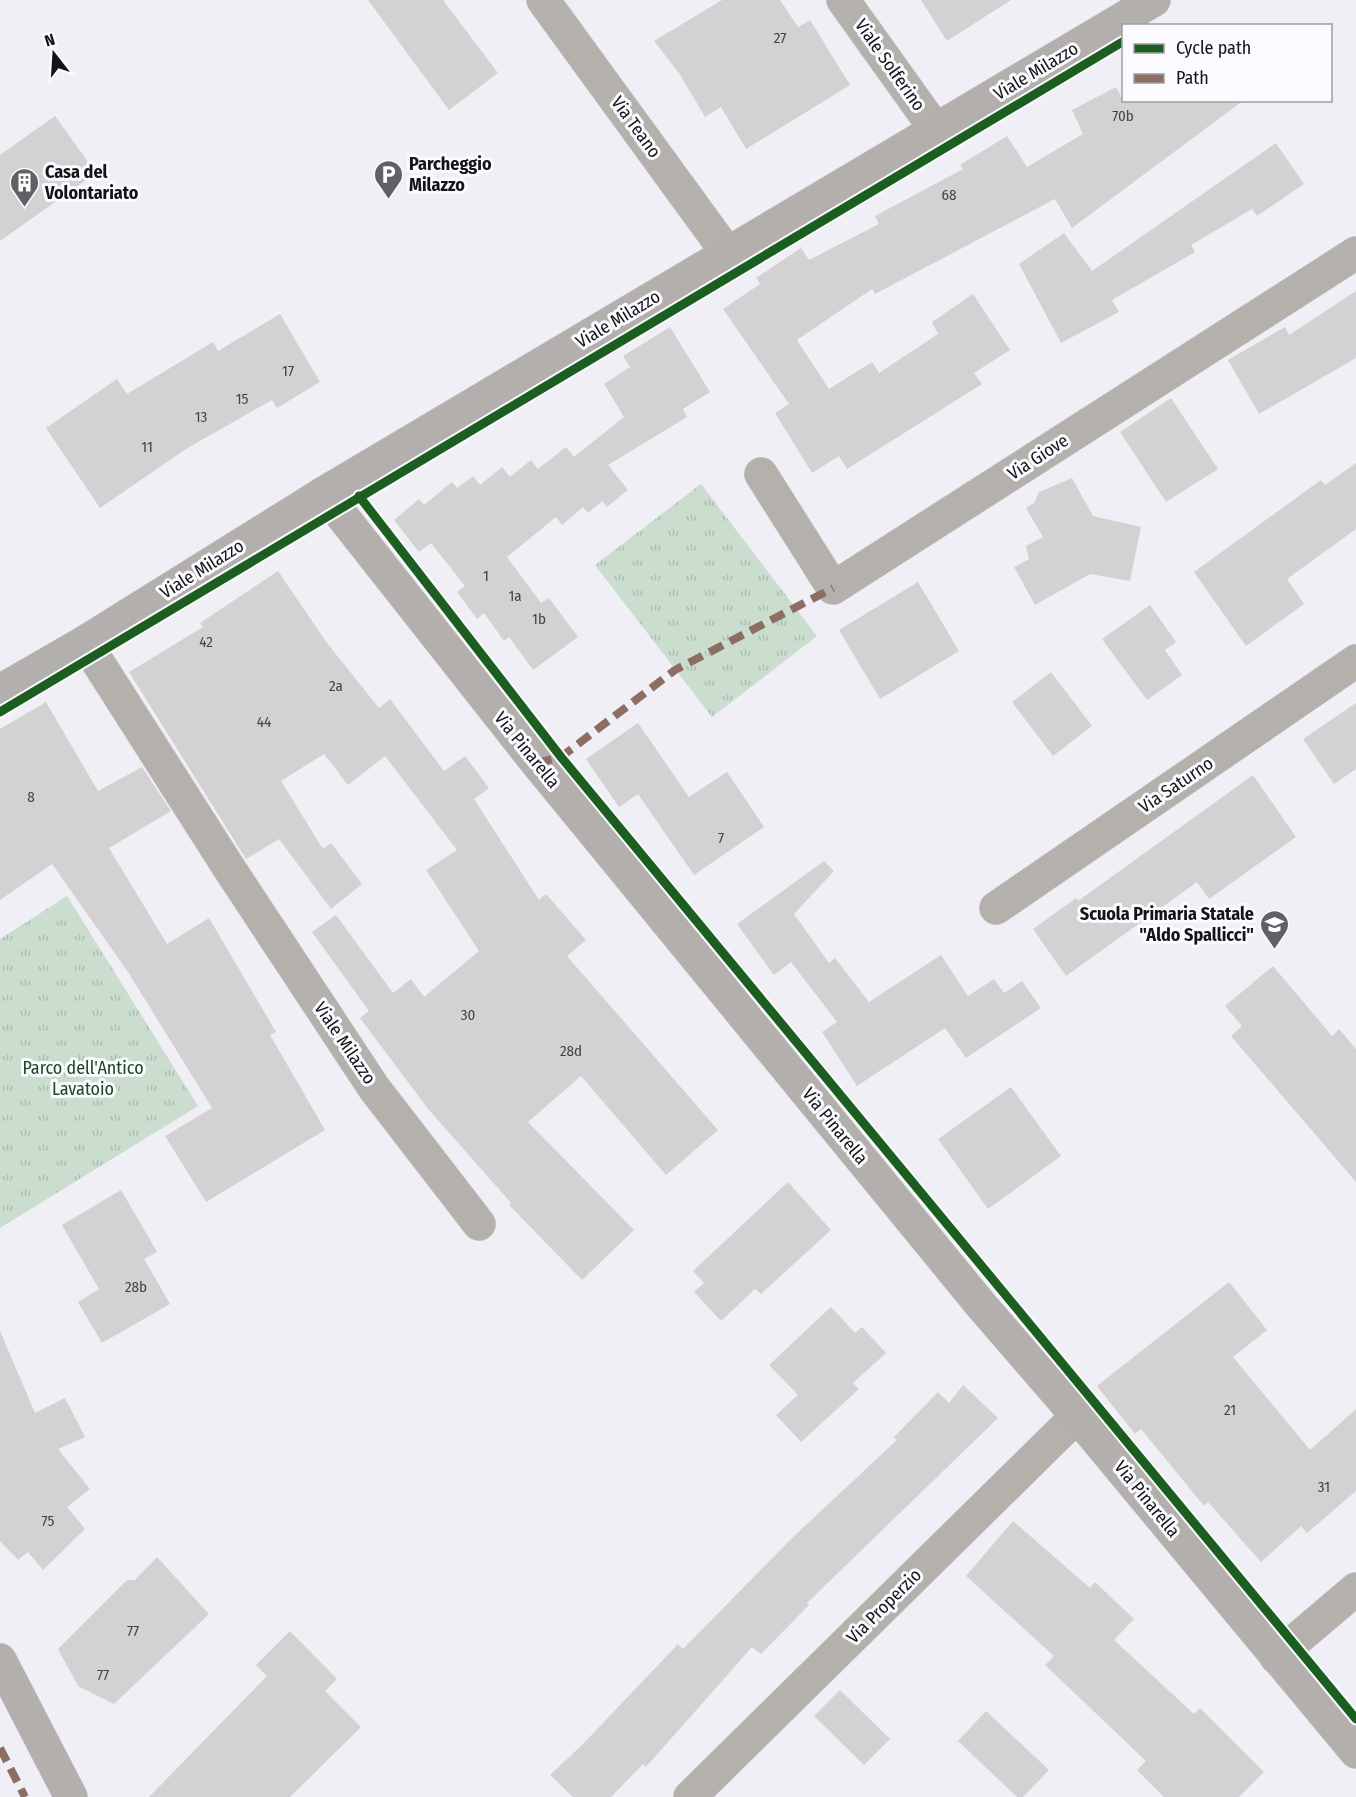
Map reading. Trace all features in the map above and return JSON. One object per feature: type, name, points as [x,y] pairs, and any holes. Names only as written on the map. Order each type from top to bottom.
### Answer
[{"type":"street","name":"Via Teano","points":[[543,0],[728,254]]},
{"type":"street","name":"Viale Solferino","points":[[843,0],[936,130]]},
{"type":"street","name":"Viale Milazzo","points":[[0,691],[85,642],[324,493],[1154,0]]},
{"type":"street","name":"Via Giove","points":[[761,474],[833,588],[1356,253]]},
{"type":"street","name":"Via Pinarella","points":[[324,493],[552,781],[981,1305],[1077,1416],[1356,1752]]},
{"type":"street","name":"Viale Milazzo","points":[[85,642],[229,868],[374,1088],[479,1224]]},
{"type":"street","name":"Via Saturno","points":[[996,908],[1356,661]]},
{"type":"street","name":"Via Properzio","points":[[690,1797],[1077,1416]]},
{"type":"street","points":[[1276,1657],[1356,1590]]},
{"type":"street","points":[[0,1660],[71,1797]]},
{"type":"green space","points":[[701,484],[817,636],[712,717],[595,565]]},
{"type":"green space","name":"Parco dell'Antico Lavatoio","points":[[67,896],[198,1106],[0,1228],[0,939]]},
{"type":"building","points":[[368,0],[443,0],[498,73],[449,110]]},
{"type":"building","points":[[722,0],[780,0],[798,27],[810,20],[850,85],[746,149],[721,107],[705,117],[679,73],[654,41]]},
{"type":"building","points":[[921,0],[1011,0],[947,41]]},
{"type":"building","points":[[1116,87],[1122,102],[1241,102],[1072,228],[1055,199],[875,294],[872,289],[797,340],[829,389],[872,362],[879,373],[938,334],[932,322],[973,294],[1010,350],[974,373],[982,384],[847,469],[839,456],[812,473],[775,413],[789,404],[723,309],[760,284],[756,278],[801,248],[809,260],[879,224],[875,216],[963,169],[960,165],[1007,136],[1027,167],[1083,134],[1072,110]]},
{"type":"building","name":"Casa del Volontariato","points":[[55,116],[96,173],[0,241],[0,155]]},
{"type":"building","points":[[1276,143],[1304,184],[1257,216],[1252,209],[1191,245],[1195,252],[1112,300],[1119,312],[1061,343],[1019,264],[1064,233],[1092,271]]},
{"type":"building","points":[[1356,291],[1356,358],[1259,414],[1228,360],[1285,327],[1289,335]]},
{"type":"building","points":[[280,314],[320,382],[277,408],[272,400],[186,449],[100,508],[46,428],[117,379],[127,394],[213,342],[218,351]]},
{"type":"building","points":[[670,327],[710,392],[683,409],[687,417],[608,465],[628,490],[607,507],[602,501],[588,513],[583,507],[562,525],[556,517],[507,557],[541,603],[549,598],[578,637],[533,670],[509,637],[504,641],[484,613],[477,619],[457,592],[465,586],[431,543],[419,552],[394,520],[419,499],[424,505],[452,482],[457,488],[473,476],[480,485],[502,467],[510,477],[531,460],[538,469],[566,447],[574,457],[624,417],[604,384],[630,367],[623,356]]},
{"type":"building","points":[[1171,398],[1218,469],[1166,502],[1120,432]]},
{"type":"building","points":[[1356,463],[1356,529],[1287,579],[1304,604],[1246,646],[1194,572],[1321,480],[1325,485]]},
{"type":"building","points":[[1072,478],[1093,516],[1141,527],[1130,581],[1090,574],[1035,605],[1014,567],[1029,559],[1026,546],[1043,537],[1026,508],[1034,503],[1039,492]]},
{"type":"building","points":[[278,571],[327,643],[379,708],[390,699],[444,771],[465,756],[489,788],[474,799],[539,900],[546,894],[586,940],[567,956],[718,1130],[666,1175],[581,1076],[528,1122],[634,1230],[582,1280],[509,1205],[511,1203],[429,1110],[360,1018],[369,1011],[312,932],[336,915],[393,993],[411,979],[424,997],[479,951],[426,870],[457,850],[385,756],[348,785],[324,754],[281,781],[323,849],[331,843],[362,884],[331,909],[279,839],[246,859],[129,672],[203,627],[200,623]]},
{"type":"building","points":[[918,582],[959,651],[880,699],[839,630]]},
{"type":"building","points":[[1150,605],[1176,642],[1165,650],[1182,675],[1147,700],[1102,639]]},
{"type":"building","points":[[1051,672],[1092,726],[1053,756],[1012,702]]},
{"type":"building","points":[[46,702],[98,791],[142,767],[171,811],[109,848],[167,944],[209,918],[276,1032],[270,1035],[325,1130],[206,1202],[165,1136],[212,1108],[128,972],[52,864],[0,900],[0,729]]},
{"type":"building","points":[[1356,703],[1356,769],[1334,784],[1303,739]]},
{"type":"building","points":[[638,723],[689,797],[727,772],[764,827],[694,875],[638,794],[619,807],[586,759]]},
{"type":"building","points":[[1253,775],[1296,837],[1209,899],[1197,882],[1066,976],[1033,929],[1076,898],[1078,901]]},
{"type":"building","points":[[824,861],[834,871],[794,914],[829,963],[835,958],[869,1002],[941,955],[968,996],[994,979],[1004,993],[1022,981],[1041,1008],[966,1058],[945,1028],[857,1086],[822,1032],[837,1022],[791,962],[774,975],[737,924]]},
{"type":"building","points":[[1273,966],[1332,1036],[1339,1029],[1356,1049],[1356,1182],[1231,1036],[1242,1026],[1225,1006]]},
{"type":"building","points":[[1011,1087],[1061,1156],[988,1209],[938,1139]]},
{"type":"building","points":[[788,1182],[831,1230],[761,1294],[755,1289],[721,1321],[694,1292],[704,1283],[693,1271]]},
{"type":"building","points":[[121,1190],[157,1252],[144,1259],[170,1304],[102,1343],[78,1302],[99,1289],[62,1225]]},
{"type":"building","points":[[1229,1282],[1267,1330],[1233,1357],[1310,1450],[1356,1409],[1356,1491],[1307,1533],[1301,1526],[1261,1562],[1208,1502],[1204,1506],[1141,1429],[1135,1434],[1097,1386]]},
{"type":"building","points":[[831,1307],[855,1333],[862,1327],[886,1353],[853,1383],[859,1389],[801,1442],[776,1415],[798,1395],[769,1365]]},
{"type":"building","points":[[0,1331],[35,1413],[65,1398],[85,1437],[58,1449],[90,1489],[67,1507],[85,1529],[43,1570],[28,1552],[18,1560],[0,1541]]},
{"type":"building","points":[[963,1385],[998,1418],[807,1603],[809,1605],[761,1654],[752,1647],[646,1767],[643,1764],[611,1797],[573,1797],[550,1775],[583,1744],[678,1644],[683,1649],[792,1538],[897,1440],[894,1437],[938,1392],[949,1403]]},
{"type":"building","points":[[1013,1521],[1090,1588],[1095,1582],[1134,1619],[1114,1640],[1194,1714],[1200,1708],[1264,1772],[1239,1797],[1164,1797],[1137,1770],[1146,1761],[1045,1665],[1054,1656],[966,1576]]},
{"type":"building","points":[[157,1557],[209,1614],[114,1704],[78,1686],[58,1649],[127,1580],[135,1580]]},
{"type":"building","points":[[290,1631],[337,1679],[325,1691],[361,1727],[290,1797],[149,1797],[267,1676],[256,1665]]},
{"type":"building","points":[[840,1690],[890,1739],[864,1765],[814,1716]]},
{"type":"building","points":[[986,1711],[1049,1770],[1023,1797],[1017,1797],[958,1741]]},
{"type":"marked path","points":[[537,763],[561,757],[675,670],[833,588]]},
{"type":"marked path","points":[[0,1748],[25,1797]]},
{"type":"cycle path","points":[[0,712],[1122,42]]},
{"type":"cycle path","points":[[359,496],[561,757],[1356,1719]]},
{"type":"place","name":"Parcheggio Milazzo","points":[[388,200]]},
{"type":"place","name":"Casa del Volontariato","points":[[24,208]]},
{"type":"place","name":"Scuola Primaria Statale \"Aldo Spallicci\"","points":[[1275,950]]}]
